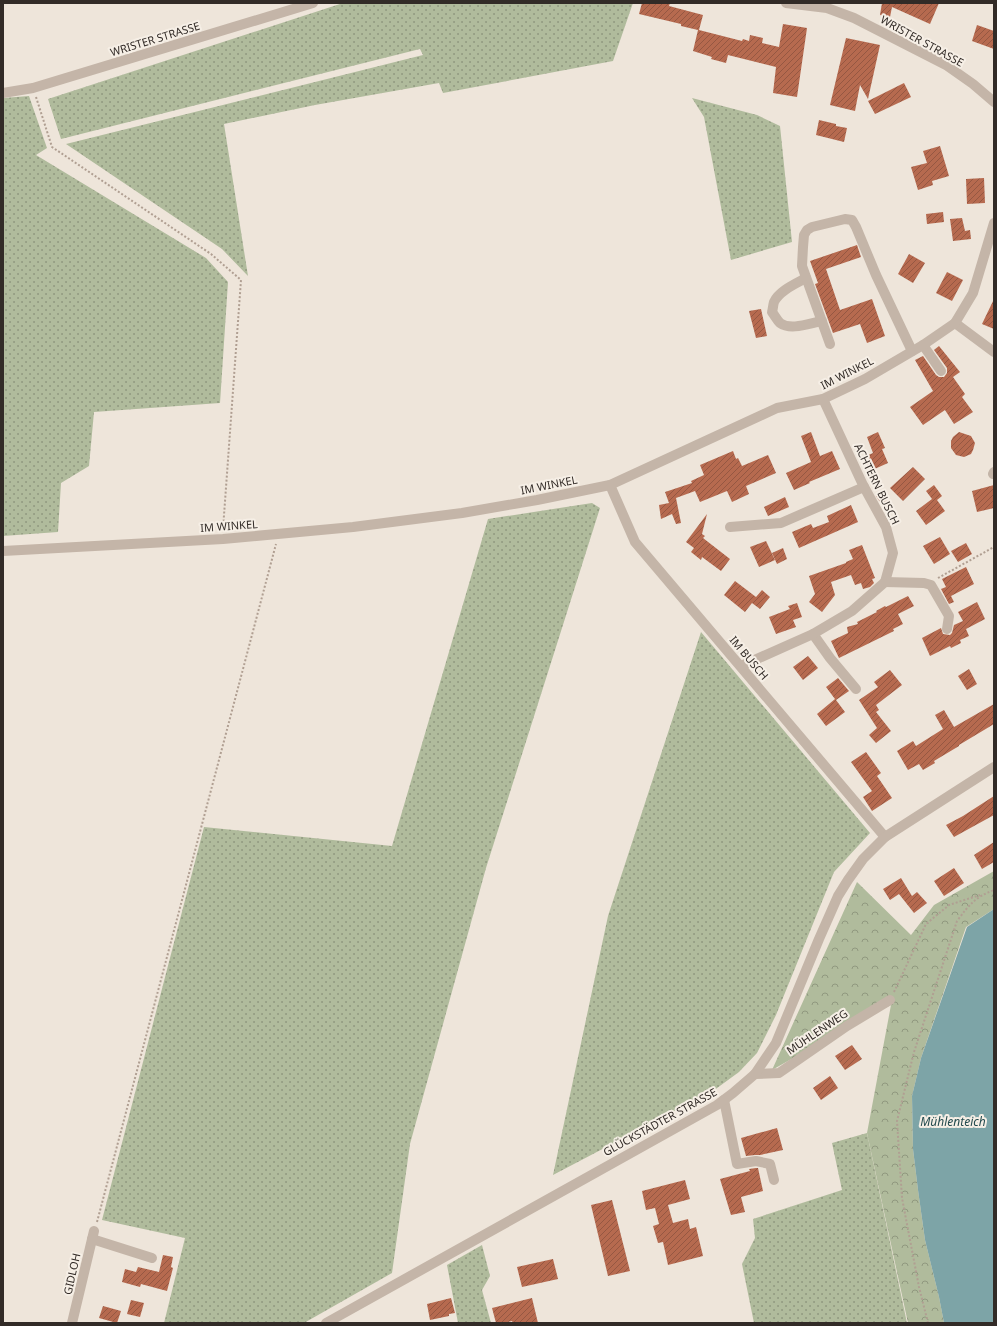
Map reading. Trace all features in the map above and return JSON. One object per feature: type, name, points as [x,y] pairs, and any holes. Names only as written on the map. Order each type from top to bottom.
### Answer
[{"type":"street","name":"WRISTER STRASSE","points":[[3,93],[33,88],[313,3]]},
{"type":"street","name":"WRISTER STRASSE","points":[[786,3],[827,8],[860,21],[946,65],[973,84],[994,102]]},
{"type":"street","points":[[830,344],[802,266],[804,235],[807,230],[812,227],[845,219],[852,220],[856,227],[876,275],[912,352]]},
{"type":"street","name":"IM WINKEL","points":[[3,552],[223,539],[353,527],[462,513],[610,485],[777,408],[823,399],[865,379],[923,345],[955,323],[972,293],[994,223]]},
{"type":"street","points":[[806,278],[778,297],[773,303],[772,312],[781,324],[789,326],[797,326],[822,320]]},
{"type":"street","points":[[955,323],[994,352]]},
{"type":"street","points":[[923,345],[941,371]]},
{"type":"street","name":"ACHTERN BUSCH","points":[[823,399],[864,487],[886,527],[893,553],[885,582]]},
{"type":"street","name":"IM BUSCH","points":[[610,485],[635,542],[886,837]]},
{"type":"street","points":[[730,527],[781,523],[864,487]]},
{"type":"street","points":[[741,666],[813,634],[852,611],[885,582],[924,583],[931,585],[949,616],[947,630]]},
{"type":"street","points":[[813,634],[830,658],[856,689]]},
{"type":"street","name":"GLÜCKSTÄDTER STRASSE","points":[[326,1323],[724,1100],[755,1074],[776,1043],[838,896],[863,859],[886,837],[994,767]]},
{"type":"street","name":"MÜHLENWEG","points":[[755,1074],[779,1073],[847,1026],[890,1000]]},
{"type":"street","points":[[724,1100],[737,1164],[756,1161],[770,1164],[774,1180]]},
{"type":"street","points":[[93,1235],[152,1258]]},
{"type":"street","name":"GIDLOH","points":[[72,1323],[93,1235]]},
{"type":"path","points":[[33,88],[52,147],[211,254],[241,280],[223,539]]},
{"type":"path","points":[[93,1235],[279,534]]},
{"type":"path","points":[[936,579],[994,547]]},
{"type":"path","points":[[890,1000],[926,924],[949,905],[994,890]]},
{"type":"path","points":[[928,1323],[919,1287],[902,1198],[897,1120],[914,1052],[958,921],[967,907],[982,894]]},
{"type":"green space","points":[[343,3],[633,3],[613,61],[443,93],[439,83],[315,105],[224,124],[248,276],[222,249],[66,144],[423,55],[420,49],[61,139],[48,99]]},
{"type":"green space","points":[[29,96],[47,148],[36,155],[206,258],[228,282],[220,403],[94,412],[89,466],[61,483],[58,532],[3,536],[3,98]]},
{"type":"green space","points":[[692,98],[757,115],[780,126],[792,242],[731,260],[704,117]]},
{"type":"green space","points":[[592,503],[600,508],[486,868],[410,1144],[392,1273],[304,1323],[164,1323],[185,1238],[102,1220],[204,827],[392,846],[488,519]]},
{"type":"green space","points":[[701,632],[870,833],[834,872],[776,1015],[757,1053],[739,1072],[713,1091],[553,1175],[608,916]]},
{"type":"green space","points":[[994,871],[994,909],[966,927],[921,1058],[912,1096],[913,1149],[925,1240],[944,1323],[908,1323],[867,1133],[891,1005],[848,1027],[772,1070],[857,882],[911,935],[934,905]]},
{"type":"green space","points":[[867,1133],[907,1323],[754,1323],[742,1264],[755,1238],[753,1219],[842,1190],[832,1143]]},
{"type":"green space","points":[[482,1245],[490,1276],[482,1290],[491,1323],[458,1323],[447,1265]]},
{"type":"water","name":"Mühlenteich","points":[[994,909],[994,1323],[944,1323],[925,1240],[913,1149],[912,1096],[921,1058],[967,927]]},
{"type":"building","points":[[642,3],[670,3],[669,6],[703,15],[699,30],[742,41],[743,39],[749,41],[750,35],[763,38],[762,43],[779,47],[783,24],[807,28],[797,97],[773,93],[776,67],[728,55],[726,63],[711,59],[712,57],[693,51],[698,30],[681,26],[681,24],[639,14]]},
{"type":"building","points":[[882,3],[939,3],[930,24],[892,7],[890,17],[880,15]]},
{"type":"building","points":[[977,25],[994,31],[994,49],[972,41]]},
{"type":"building","points":[[846,38],[880,45],[868,99],[860,85],[855,111],[830,105]]},
{"type":"building","points":[[904,83],[911,97],[875,114],[868,101]]},
{"type":"building","points":[[819,120],[847,128],[844,142],[816,135]]},
{"type":"building","points":[[940,146],[949,176],[932,181],[933,185],[918,190],[911,167],[927,163],[923,151]]},
{"type":"building","points":[[984,178],[985,203],[967,204],[966,179]]},
{"type":"building","points":[[943,212],[944,222],[927,224],[926,214]]},
{"type":"building","points":[[962,218],[965,231],[970,230],[971,239],[953,241],[950,219]]},
{"type":"building","points":[[857,245],[861,257],[826,269],[840,310],[872,299],[885,336],[867,343],[860,324],[833,333],[815,284],[818,283],[810,261]]},
{"type":"building","points":[[909,254],[925,263],[913,283],[898,274]]},
{"type":"building","points":[[947,272],[963,280],[952,301],[936,293]]},
{"type":"building","points":[[994,299],[994,329],[982,324]]},
{"type":"building","points":[[761,309],[767,336],[756,338],[749,311]]},
{"type":"building","points":[[939,346],[960,372],[953,377],[965,394],[962,397],[973,412],[954,424],[945,410],[923,425],[910,407],[933,391],[915,360],[923,356],[936,375],[939,377],[944,377],[947,373],[947,368],[934,350]]},
{"type":"building","points":[[811,432],[820,456],[832,451],[840,469],[794,490],[786,473],[811,462],[801,436]]},
{"type":"building","points":[[878,432],[885,448],[882,449],[888,463],[870,471],[864,457],[873,453],[867,437]]},
{"type":"building","points":[[959,432],[971,436],[975,443],[971,454],[964,457],[956,455],[951,448],[951,441],[953,437]]},
{"type":"building","points":[[733,451],[736,459],[738,458],[742,466],[768,455],[776,473],[746,486],[749,494],[732,502],[727,491],[700,502],[695,491],[676,498],[681,523],[676,524],[672,514],[661,519],[659,505],[669,503],[665,492],[692,483],[691,481],[704,475],[700,465]]},
{"type":"building","points":[[913,467],[925,479],[903,501],[890,488]]},
{"type":"building","points":[[934,485],[942,496],[937,500],[945,511],[926,525],[916,511],[932,499],[926,491]]},
{"type":"building","points":[[994,485],[994,508],[977,512],[972,491]]},
{"type":"building","points":[[881,492],[888,501],[882,505],[876,496]]},
{"type":"building","points":[[785,497],[789,507],[768,516],[764,507]]},
{"type":"building","points":[[851,505],[858,522],[799,548],[792,532],[811,524],[813,528],[829,522],[827,516]]},
{"type":"building","points":[[707,514],[702,534],[705,536],[703,538],[730,559],[721,571],[702,557],[701,560],[691,552],[694,548],[686,542]]},
{"type":"building","points":[[940,537],[950,554],[934,564],[923,546]]},
{"type":"building","points":[[766,541],[775,560],[759,567],[750,547]]},
{"type":"building","points":[[966,543],[972,554],[958,562],[951,551]]},
{"type":"building","points":[[862,545],[875,578],[872,579],[874,583],[870,587],[863,589],[861,583],[855,585],[851,575],[831,582],[835,595],[822,612],[809,602],[815,594],[809,576],[846,563],[853,559],[849,550]]},
{"type":"building","points":[[783,548],[787,559],[777,564],[772,553]]},
{"type":"building","points":[[966,567],[974,584],[951,596],[954,602],[949,604],[941,589],[946,587],[942,579]]},
{"type":"building","points":[[735,581],[756,597],[762,590],[770,597],[760,609],[752,603],[745,612],[724,595]]},
{"type":"building","points":[[908,596],[914,606],[898,614],[903,624],[893,629],[894,631],[839,658],[831,641],[848,633],[847,627],[858,624],[857,622],[877,612],[876,611]]},
{"type":"building","points":[[977,602],[985,619],[966,629],[969,636],[960,640],[961,643],[951,648],[950,646],[930,656],[922,638],[941,628],[943,634],[950,635],[954,625],[963,621],[958,612]]},
{"type":"building","points":[[797,603],[802,617],[793,620],[796,627],[776,634],[769,617],[790,609],[788,606]]},
{"type":"building","points":[[808,656],[818,668],[803,680],[793,667]]},
{"type":"building","points":[[969,669],[977,684],[967,690],[958,676]]},
{"type":"building","points":[[890,670],[902,685],[876,705],[879,710],[876,712],[891,731],[876,743],[869,735],[877,728],[859,700],[878,687],[874,682]]},
{"type":"building","points":[[838,678],[849,691],[836,700],[845,712],[826,726],[817,714],[835,699],[826,687]]},
{"type":"building","points":[[994,704],[994,724],[934,761],[935,763],[923,770],[919,764],[908,770],[897,751],[913,741],[916,746],[943,729],[935,715],[944,710],[954,727]]},
{"type":"building","points":[[866,752],[881,773],[877,776],[892,798],[872,811],[863,797],[872,791],[851,762]]},
{"type":"building","points":[[994,796],[994,815],[954,837],[946,825]]},
{"type":"building","points":[[994,842],[994,862],[982,869],[974,855]]},
{"type":"building","points":[[954,868],[964,883],[944,896],[934,881]]},
{"type":"building","points":[[901,878],[912,896],[917,892],[927,903],[914,913],[899,894],[890,900],[883,889]]},
{"type":"building","points":[[852,1045],[862,1059],[845,1070],[835,1056]]},
{"type":"building","points":[[830,1076],[838,1088],[821,1100],[813,1088]]},
{"type":"building","points":[[777,1128],[783,1150],[760,1155],[746,1156],[741,1138]]},
{"type":"building","points":[[758,1168],[763,1191],[741,1197],[745,1212],[731,1215],[720,1179],[750,1171],[749,1169]]},
{"type":"building","points":[[685,1180],[690,1199],[668,1205],[673,1223],[688,1219],[690,1229],[696,1227],[703,1256],[668,1265],[663,1242],[658,1243],[653,1226],[659,1224],[655,1208],[646,1210],[642,1191]]},
{"type":"building","points":[[612,1200],[630,1271],[608,1276],[591,1205]]},
{"type":"building","points":[[163,1255],[173,1257],[171,1267],[173,1268],[167,1291],[141,1284],[140,1287],[122,1282],[125,1269],[136,1272],[138,1267],[159,1272]]},
{"type":"building","points":[[553,1259],[558,1279],[522,1287],[517,1267]]},
{"type":"building","points":[[451,1298],[455,1313],[449,1314],[449,1316],[430,1320],[427,1304]]},
{"type":"building","points":[[532,1298],[538,1323],[513,1323],[512,1321],[496,1323],[492,1308]]},
{"type":"building","points":[[131,1300],[144,1303],[140,1317],[127,1314]]},
{"type":"building","points":[[103,1306],[121,1311],[117,1323],[99,1318]]}]
